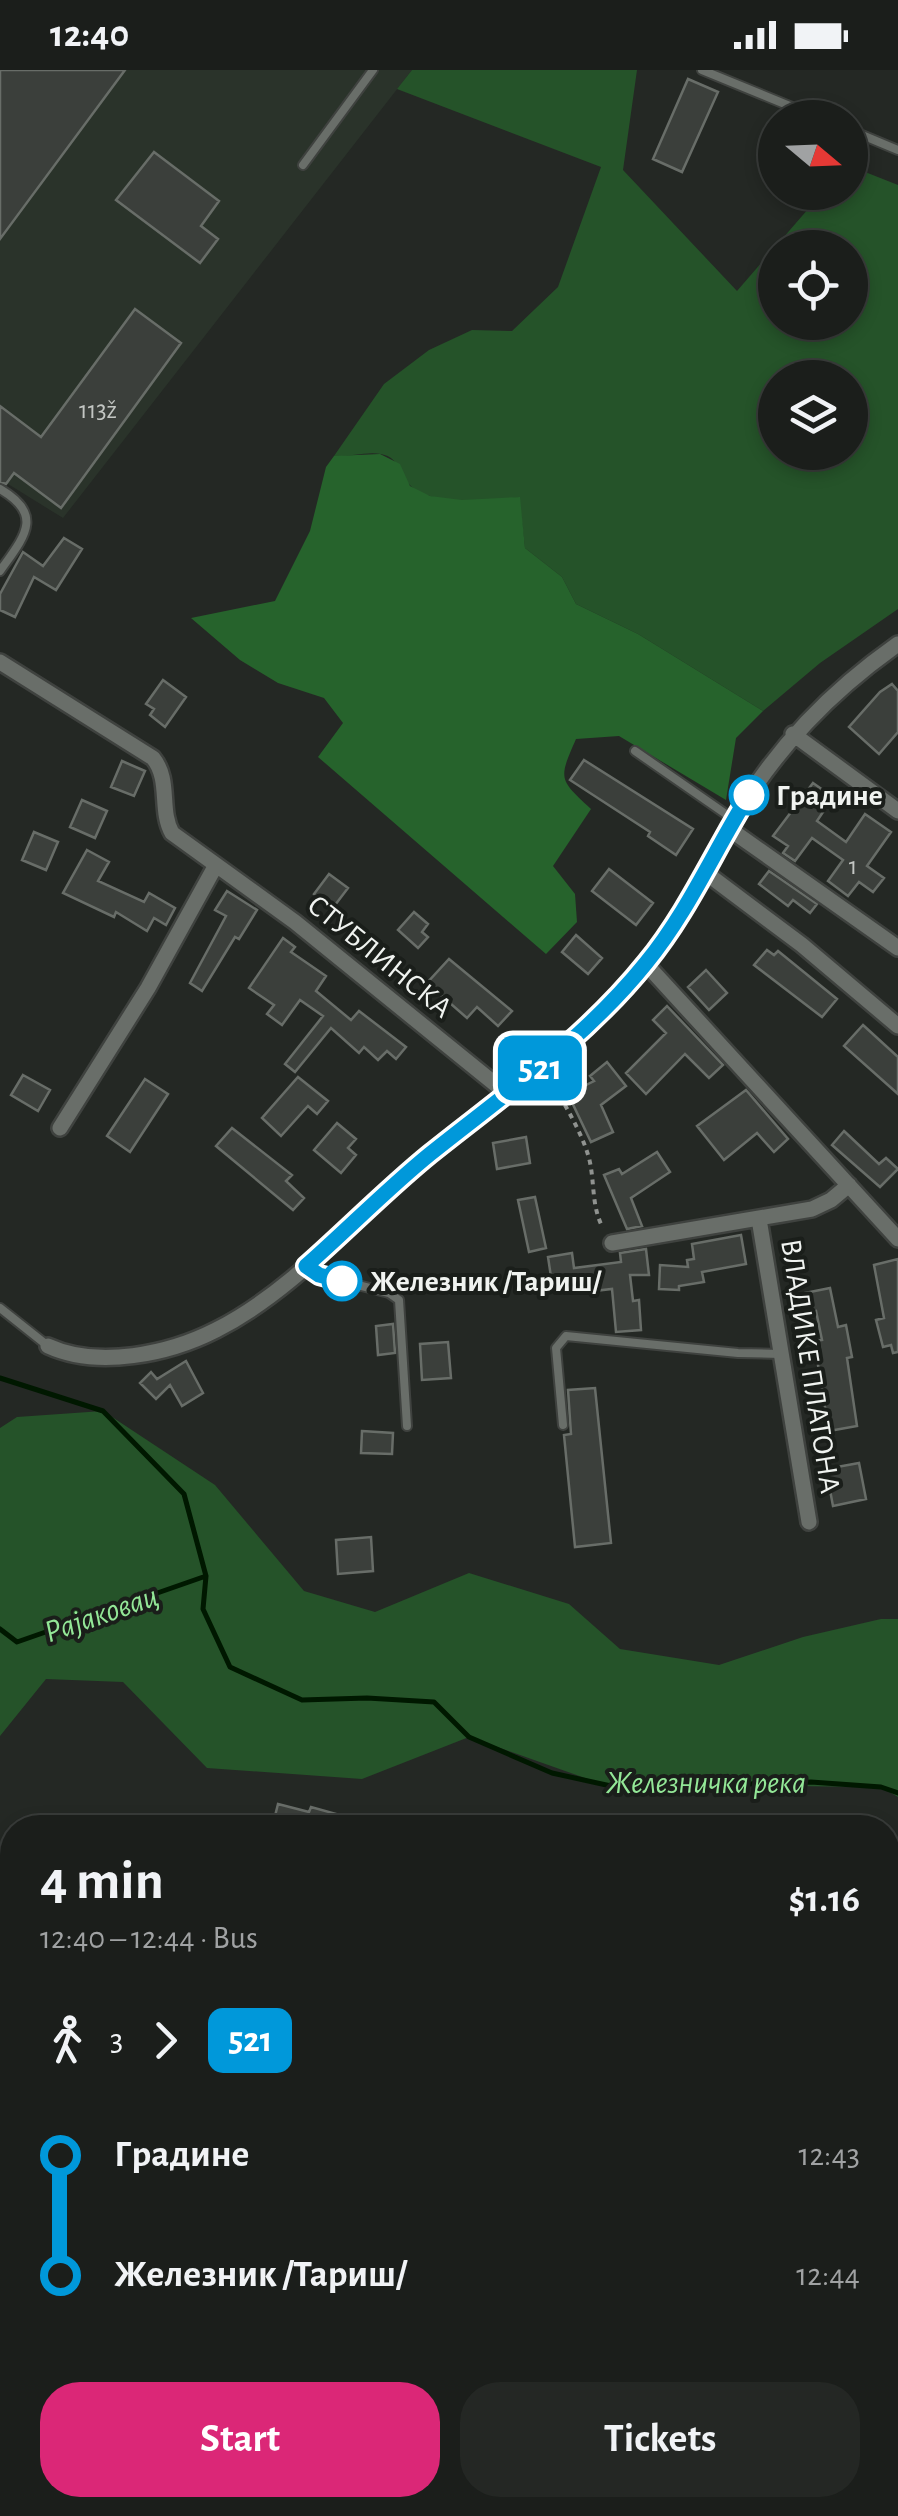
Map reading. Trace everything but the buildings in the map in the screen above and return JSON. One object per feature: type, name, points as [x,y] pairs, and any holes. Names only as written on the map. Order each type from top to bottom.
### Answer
[{"type":"street","points":[[48,1346],[74,1356],[97,1357],[146,1354],[192,1340],[241,1316],[306,1266],[414,1167],[543,1066],[601,1014],[646,964],[706,873],[731,824],[793,734],[852,677],[898,644]]},
{"type":"street","name":"СТУБЛИНСКА","points":[[0,662],[154,758],[162,774],[169,830],[295,922],[506,1093]]},
{"type":"street","points":[[793,734],[898,811]]},
{"type":"street","points":[[731,824],[898,948]]},
{"type":"street","points":[[60,1128],[148,988],[216,865]]},
{"type":"street","points":[[706,873],[898,1026]]},
{"type":"street","points":[[646,964],[898,1238]]},
{"type":"street","points":[[612,1243],[812,1209],[849,1186]]},
{"type":"street","name":"ВЛАДИКЕ ПЛАТОНА","points":[[759,1218],[808,1522]]},
{"type":"street","points":[[306,1266],[319,1275],[346,1282]]},
{"type":"lane","points":[[303,165],[373,70]]},
{"type":"lane","points":[[702,70],[775,100]]},
{"type":"lane","points":[[868,138],[898,150]]},
{"type":"lane","points":[[0,488],[19,500],[28,520],[24,536],[0,571]]},
{"type":"lane","points":[[634,751],[731,824]]},
{"type":"lane","points":[[346,1282],[389,1293],[399,1300],[408,1426]]},
{"type":"lane","points":[[0,1308],[48,1346]]},
{"type":"lane","points":[[562,1426],[556,1348],[566,1336],[738,1354],[781,1354]]},
{"type":"path","points":[[543,1066],[582,1136],[600,1223],[612,1243]]},
{"type":"shaded area","points":[[0,70],[412,70],[63,518],[0,479]]},
{"type":"green space","points":[[412,70],[637,70],[623,170],[737,291],[758,267],[758,340],[868,340],[868,230],[790,230],[807,210],[868,210],[868,173],[898,185],[898,609],[820,663],[763,711],[638,634],[576,604],[562,577],[525,548],[519,497],[479,501],[434,497],[412,487],[388,456],[334,456],[384,384],[429,350],[472,330],[512,331],[558,287],[601,167],[397,89]]},
{"type":"green space","points":[[380,454],[400,464],[410,486],[430,496],[462,500],[520,497],[525,548],[562,577],[576,604],[638,634],[763,711],[736,738],[726,800],[619,736],[576,739],[566,763],[565,778],[591,809],[553,866],[575,894],[577,922],[546,954],[318,757],[343,723],[324,698],[278,683],[240,660],[191,618],[275,601],[310,531],[326,467],[334,456]]},
{"type":"green space","points":[[103,1411],[215,1485],[304,1591],[375,1612],[469,1573],[569,1604],[620,1649],[719,1665],[803,1637],[881,1619],[898,1619],[898,1797],[881,1787],[602,1784],[469,1737],[362,1779],[207,1768],[123,1682],[46,1679],[0,1736],[0,1428],[17,1417]]},
{"type":"waterway","name":"Железничка река","points":[[0,1378],[103,1411],[184,1494],[206,1576],[203,1609],[230,1667],[302,1700],[434,1702],[469,1737],[552,1773],[620,1788],[811,1782],[881,1787],[898,1793]]},
{"type":"waterway","name":"Рајаковац","points":[[0,1629],[17,1642],[206,1576]]},
{"type":"bus line","name":"521","points":[[342,1281],[319,1275],[306,1266],[414,1167],[543,1066],[601,1014],[665,938],[749,795]]},
{"type":"place","name":"Градине","points":[[749,795]]},
{"type":"place","name":"Железник /Тариш/","points":[[342,1281]]}]
